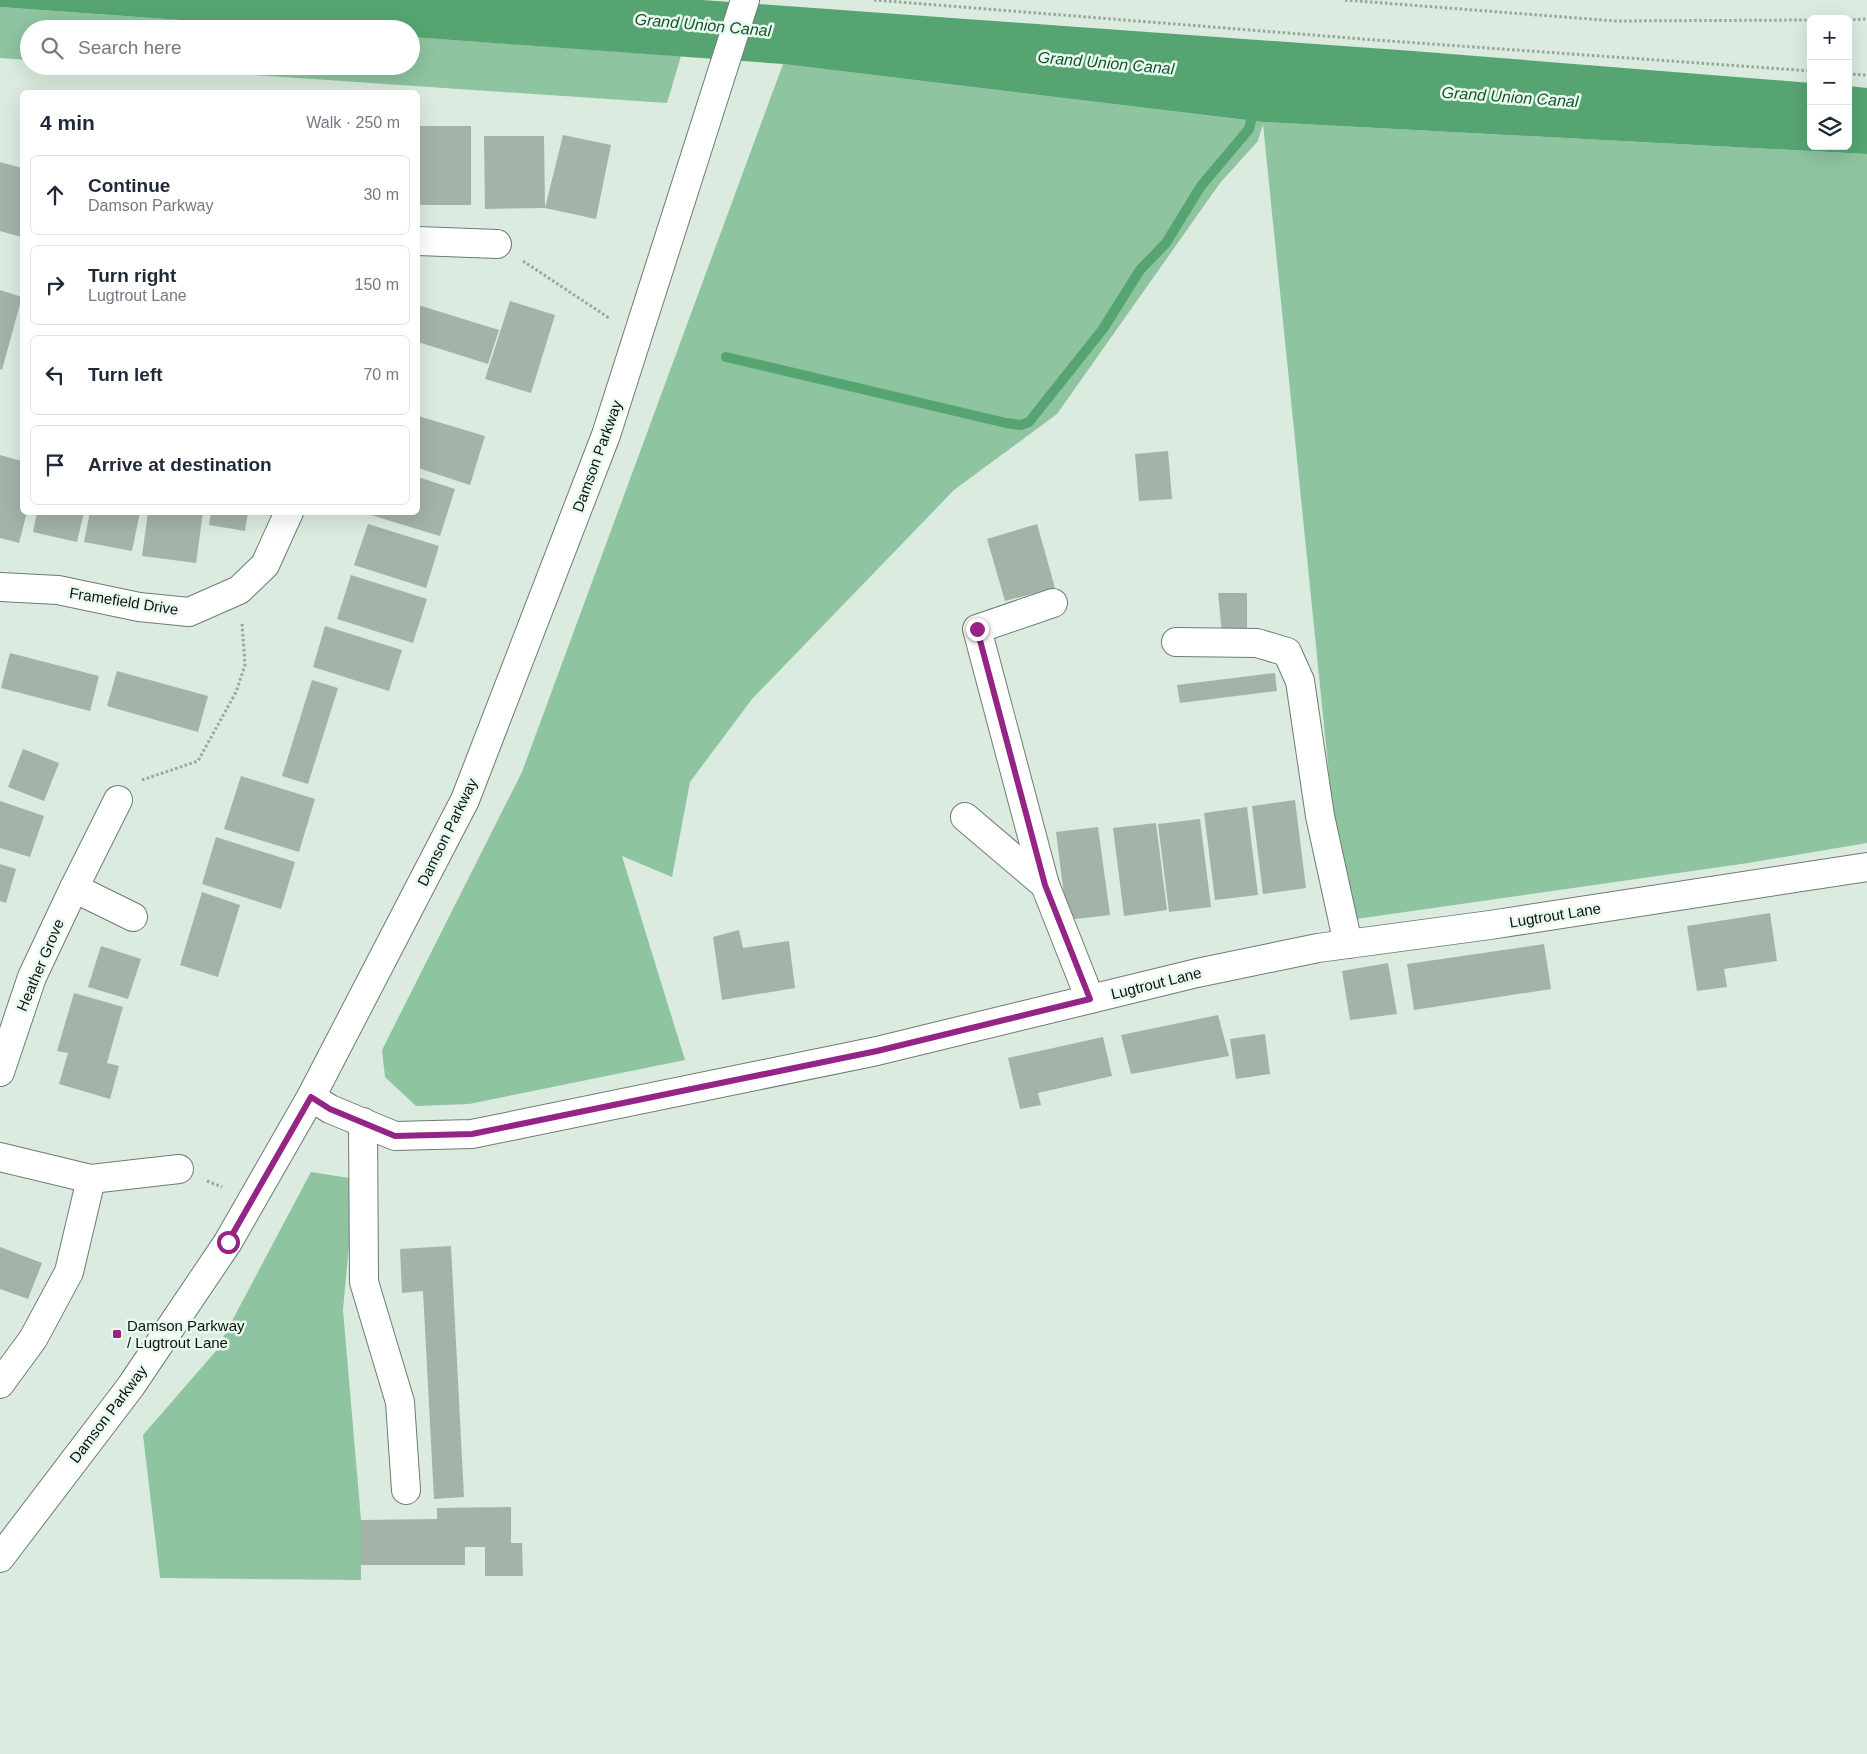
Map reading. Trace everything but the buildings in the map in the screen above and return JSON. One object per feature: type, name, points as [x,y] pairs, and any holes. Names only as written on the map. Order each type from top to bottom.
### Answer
[{"type":"street","name":"Damson Parkway","points":[[0,1558],[131,1386],[217,1258],[311,1097],[466,800],[606,435],[745,0]]},
{"type":"street","points":[[420,241],[498,244]]},
{"type":"street","name":"Framefield Drive","points":[[0,587],[58,590],[139,607],[189,612],[239,590],[265,565],[288,515]]},
{"type":"street","points":[[1053,603],[977,629],[1045,885],[1090,999]]},
{"type":"street","points":[[1176,642],[1257,643],[1287,652],[1300,681],[1320,816],[1348,944]]},
{"type":"street","name":"Heather Grove","points":[[0,1072],[32,977],[118,800]]},
{"type":"street","points":[[965,817],[1045,885]]},
{"type":"street","name":"Lugtrout Lane","points":[[311,1097],[330,1109],[395,1136],[472,1134],[877,1051],[1197,973],[1348,944],[1500,924],[1867,867]]},
{"type":"street","points":[[74,888],[133,917]]},
{"type":"street","points":[[363,1122],[364,1282],[400,1402],[406,1490]]},
{"type":"street","points":[[0,1157],[91,1179],[179,1169]]},
{"type":"street","points":[[0,1384],[33,1338],[69,1272],[91,1179]]},
{"type":"path","points":[[874,0],[1375,40],[1807,71]]},
{"type":"path","points":[[1345,0],[1614,22],[1807,20]]},
{"type":"path","points":[[1852,20],[1867,20]]},
{"type":"path","points":[[1852,74],[1867,74]]},
{"type":"path","points":[[498,244],[614,321]]},
{"type":"path","points":[[118,800],[129,785],[198,761],[236,692],[245,665],[239,590]]},
{"type":"path","points":[[222,1187],[228,1180]]},
{"type":"shaded area","points":[[0,7],[179,20],[20,20],[20,59],[0,58]]},
{"type":"shaded area","points":[[420,38],[681,56],[667,103],[253,75],[420,75]]},
{"type":"shaded area","points":[[783,64],[1263,122],[1867,154],[1867,843],[1748,863],[1356,919],[1339,873],[1263,124],[1258,141],[1220,183],[1057,414],[954,490],[752,699],[690,782],[672,877],[622,856],[685,1060],[469,1104],[416,1106],[385,1077],[382,1050],[522,772]]},
{"type":"shaded area","points":[[311,1172],[355,1179],[343,1310],[361,1520],[361,1580],[160,1578],[143,1435],[216,1351]]},
{"type":"water","name":"Grand Union Canal","points":[[0,0],[702,0],[1413,51],[1807,83],[1807,150],[1852,150],[1852,86],[1867,88],[1867,154],[1263,122],[783,64],[420,38],[420,20],[179,20],[0,7]]},
{"type":"waterway","points":[[726,357],[1006,423],[1021,425],[1029,422],[1103,329],[1140,270],[1166,243],[1201,186],[1249,129],[1251,121]]},
{"type":"place","name":"Damson Parkway / Lugtrout Lane","points":[[117,1334]]},
{"type":"route","points":[[228,1242],[311,1097],[330,1109],[395,1136],[472,1134],[877,1051],[1090,999],[1045,885],[977,629]]}]
